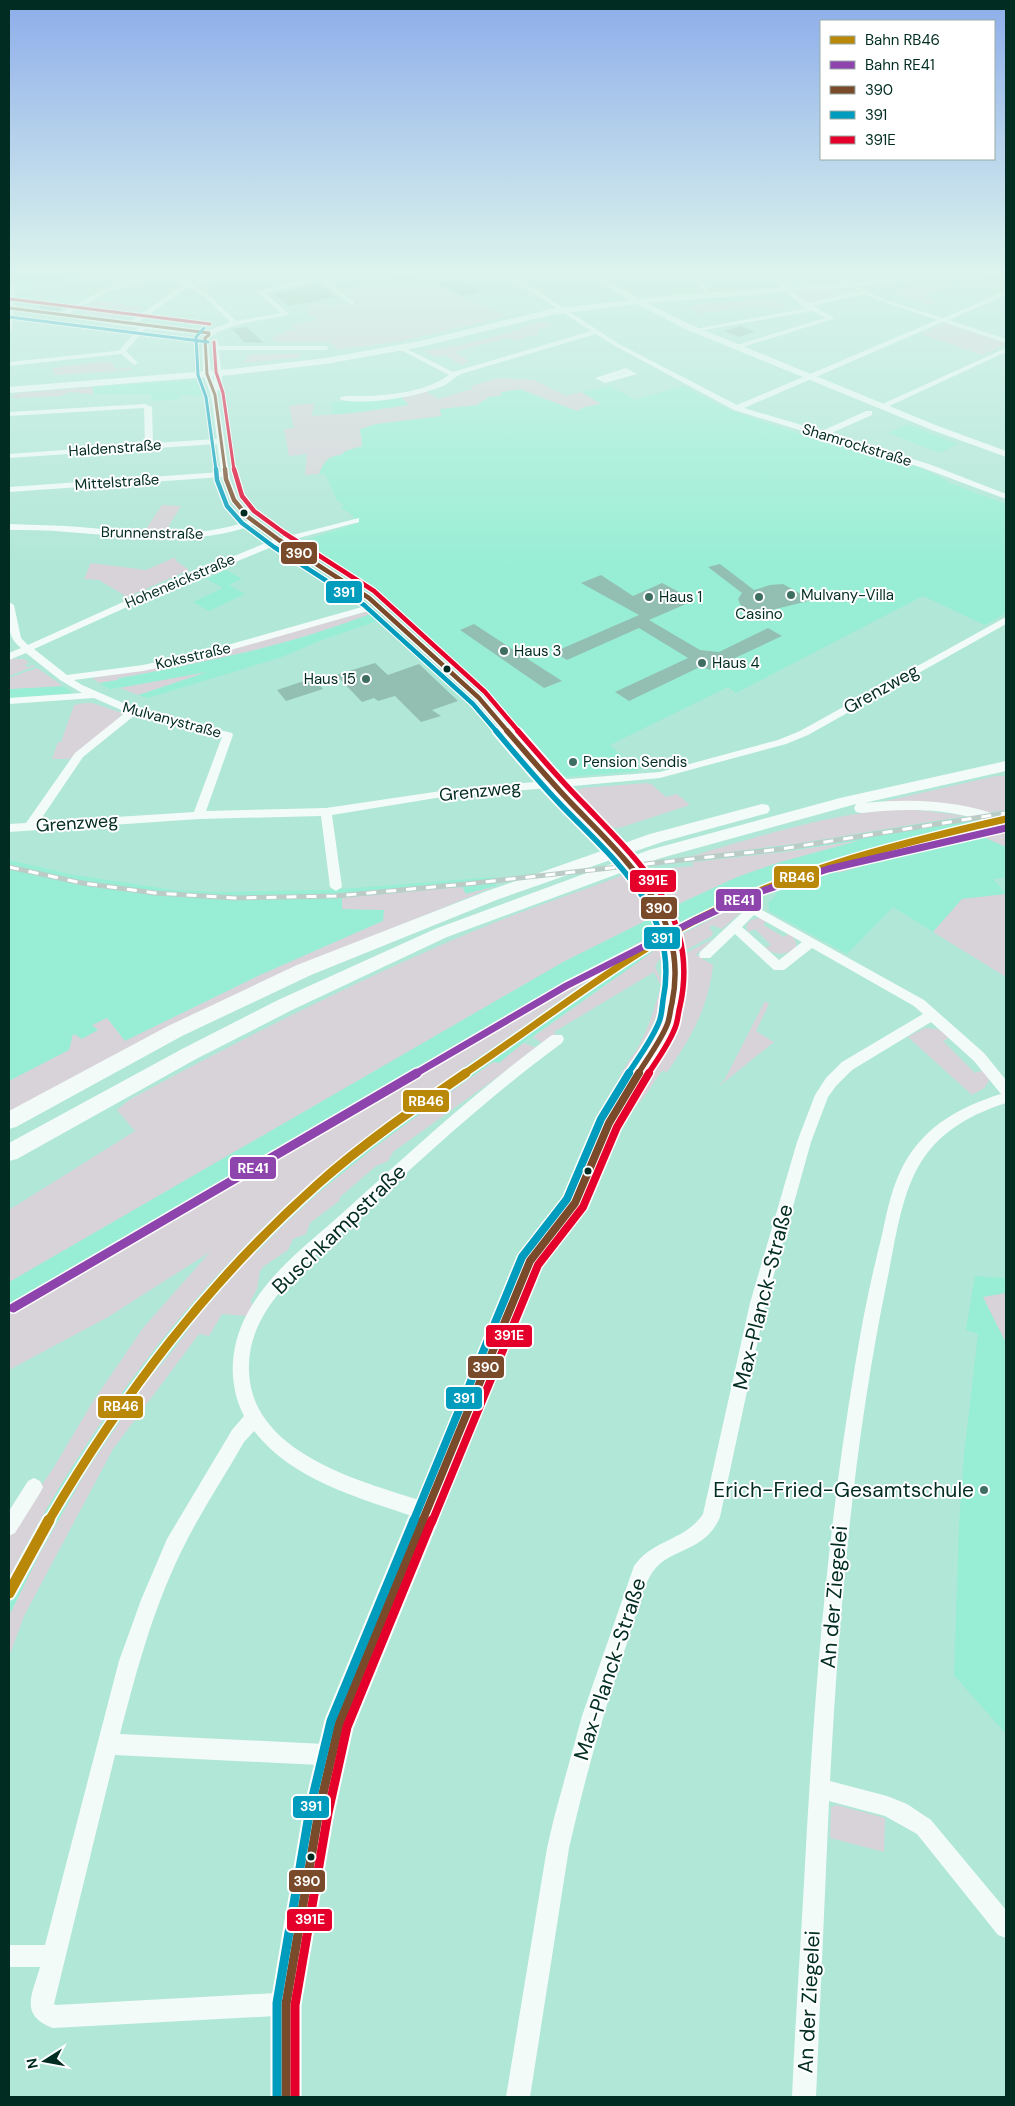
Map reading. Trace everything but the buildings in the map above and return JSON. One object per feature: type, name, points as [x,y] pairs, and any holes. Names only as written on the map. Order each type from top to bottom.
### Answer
[{"type":"highway","points":[[9,1121],[175,1031],[304,970],[447,912],[656,838],[818,795],[1006,754]]},
{"type":"highway","points":[[9,1153],[189,1054],[285,1005],[441,933],[655,854],[840,803],[1006,766]]},
{"type":"highway","points":[[746,828],[768,826],[846,810],[897,805],[951,809],[1006,824]]},
{"type":"highway","points":[[9,1133],[41,1114],[356,950]]},
{"type":"main road","points":[[9,390],[234,368]]},
{"type":"main road","points":[[9,385],[247,368]]},
{"type":"main road","points":[[792,368],[882,406],[1006,454]]},
{"type":"main road","points":[[995,451],[1006,458]]},
{"type":"street","points":[[441,368],[452,374]]},
{"type":"street","points":[[344,398],[369,398],[421,389],[444,382],[452,374],[472,368]]},
{"type":"street","name":"Shamrockstraße","points":[[644,368],[736,408],[926,466],[1006,497]]},
{"type":"street","points":[[736,408],[829,368]]},
{"type":"street","points":[[882,406],[966,368]]},
{"type":"street","points":[[212,371],[225,474],[234,500],[244,513],[279,540],[369,598],[479,698],[553,784],[627,861],[650,891],[668,925],[676,964],[674,1000],[667,1026],[615,1111],[575,1203],[530,1261],[339,1724],[331,1755],[293,1956],[286,2004],[286,2097]]},
{"type":"street","points":[[9,414],[145,406],[148,407],[149,446]]},
{"type":"street","points":[[820,435],[870,413]]},
{"type":"street","name":"Haldenstraße","points":[[9,456],[221,441]]},
{"type":"street","name":"Mittelstraße","points":[[9,490],[225,474]]},
{"type":"street","name":"Hoheneickstraße","points":[[9,657],[135,600],[279,540],[356,520]]},
{"type":"street","name":"Brunnenstraße","points":[[9,527],[67,529],[112,534],[198,536],[229,530],[254,522]]},
{"type":"street","points":[[9,605],[16,639],[64,678]]},
{"type":"street","name":"Koksstraße","points":[[64,678],[142,668],[177,661],[252,642],[365,609]]},
{"type":"street","name":"Grenzweg","points":[[9,828],[30,825],[199,815],[326,812],[448,793],[667,774],[782,742],[804,733],[1006,620]]},
{"type":"street","name":"Mulvanystraße","points":[[64,678],[93,695],[133,711],[228,735],[199,815]]},
{"type":"street","name":"Mulvanystraße","points":[[9,701],[93,695]]},
{"type":"street","points":[[30,825],[79,755],[133,711]]},
{"type":"street","points":[[326,812],[336,887]]},
{"type":"street","points":[[705,955],[753,909],[904,994],[932,1015],[979,1057],[1006,1090]]},
{"type":"street","points":[[735,927],[779,967],[811,942]]},
{"type":"street","name":"Max-Planck-Straße","points":[[518,2097],[558,1848],[592,1716],[634,1592],[646,1563],[660,1552],[695,1536],[704,1528],[711,1517],[758,1302],[815,1110],[831,1082],[847,1066],[932,1015]]},
{"type":"street","name":"Buschkampstraße","points":[[427,1512],[321,1473],[288,1452],[271,1438],[254,1418],[242,1386],[240,1367],[246,1334],[254,1318],[275,1287],[294,1268],[470,1106],[557,1039]]},
{"type":"street","name":"An der Ziegelei","points":[[804,2097],[829,1640],[843,1504],[858,1390],[877,1290],[901,1187],[910,1166],[922,1147],[948,1124],[976,1106],[1006,1098]]},
{"type":"street","points":[[254,1418],[238,1436],[174,1546],[150,1600],[129,1661],[42,2002],[43,2010],[53,2017],[286,2004]]},
{"type":"street","points":[[9,1527],[34,1486]]},
{"type":"street","points":[[107,1744],[331,1755]]},
{"type":"street","points":[[821,1789],[887,1805],[908,1814],[924,1827],[1006,1927]]},
{"type":"street","points":[[9,1956],[53,1956]]},
{"type":"shaded area","points":[[53,368],[116,368],[117,370],[131,368],[132,370],[55,375]]},
{"type":"shaded area","points":[[500,378],[534,380],[566,396],[581,392],[601,404],[585,407],[577,411],[521,389],[501,392],[501,396],[489,397],[477,405],[439,409],[442,416],[376,424],[360,429],[362,446],[329,458],[324,463],[319,474],[305,475],[307,454],[289,456],[284,429],[294,428],[289,406],[314,403],[312,416],[355,413],[409,405],[399,395],[423,390],[438,399],[472,389],[471,386]]},
{"type":"shaded area","points":[[194,380],[200,382],[202,396],[181,395],[181,399],[151,401],[151,394],[93,394],[93,387]]},
{"type":"shaded area","points":[[610,386],[635,400],[683,386],[731,411],[813,438],[916,466],[947,482],[1006,504],[1006,613],[985,625],[923,596],[736,693],[728,687],[610,745],[639,771],[559,776],[486,691],[381,601],[384,598],[296,543],[358,523],[351,514],[340,507],[344,505],[337,500],[325,474],[319,474],[324,461],[333,455],[340,455],[363,440],[359,430],[376,424],[441,415],[439,409],[477,405],[489,397],[501,396],[501,392],[517,389],[577,411],[585,407],[601,404],[581,392]]},
{"type":"shaded area","points":[[93,387],[93,394],[69,392],[60,396],[12,398],[19,393]]},
{"type":"shaded area","points":[[399,395],[409,405],[333,415],[331,402],[362,401]]},
{"type":"shaded area","points":[[907,424],[958,444],[940,453],[888,433]]},
{"type":"shaded area","points":[[162,505],[181,506],[166,530],[146,529]]},
{"type":"shaded area","points":[[176,557],[175,560],[189,570],[127,597],[99,580],[84,579],[91,563],[146,570]]},
{"type":"shaded area","points":[[226,570],[242,579],[229,585],[245,594],[209,611],[193,602],[223,588],[207,579]]},
{"type":"shaded area","points":[[373,610],[375,612],[343,624],[248,651],[118,678],[118,680],[99,683],[92,678],[180,662]]},
{"type":"shaded area","points":[[375,612],[383,619],[322,640],[282,657],[148,698],[138,695],[201,674],[110,689],[99,683],[257,650],[307,636]]},
{"type":"shaded area","points":[[24,659],[29,662],[25,665],[27,667],[35,666],[9,676],[9,660]]},
{"type":"shaded area","points":[[37,668],[63,686],[9,689],[9,678]]},
{"type":"shaded area","points":[[207,672],[138,695],[120,688]]},
{"type":"shaded area","points":[[63,686],[73,693],[9,698],[9,689]]},
{"type":"shaded area","points":[[92,703],[122,713],[118,720],[70,759],[52,759],[58,742],[61,742],[74,705]]},
{"type":"shaded area","points":[[996,776],[1006,776],[1006,810],[985,813],[881,802]]},
{"type":"shaded area","points":[[651,784],[666,797],[677,794],[690,805],[619,828],[604,826],[576,796],[578,790],[583,788]]},
{"type":"shaded area","points":[[899,809],[966,816],[795,844],[689,857],[819,821]]},
{"type":"shaded area","points":[[962,817],[992,825],[975,830],[977,834],[1006,847],[1006,877],[993,879],[1006,894],[962,899],[933,932],[893,907],[847,954],[769,911],[769,905],[767,904],[776,895],[776,891],[737,906],[662,945],[523,1043],[507,1058],[499,1063],[493,1062],[377,1145],[306,1204],[256,1254],[253,1251],[237,1267],[240,1269],[147,1381],[65,1507],[9,1616],[9,1578],[32,1533],[70,1471],[125,1389],[160,1342],[214,1279],[320,1175],[397,1114],[628,954],[694,916],[658,932],[469,1037],[9,1306],[9,1282],[563,962],[601,942],[737,877],[780,862],[854,842],[692,862],[690,858]]},
{"type":"shaded area","points":[[996,825],[1006,830],[1006,847],[977,834],[838,873],[835,871],[796,886],[794,884],[757,898],[722,929],[712,925],[709,928],[713,932],[712,936],[686,950],[682,934],[748,900],[805,876],[850,862]]},
{"type":"shaded area","points":[[861,840],[780,862],[737,877],[671,907],[646,870],[693,866],[692,862],[785,852]]},
{"type":"shaded area","points":[[9,860],[74,875],[174,890],[217,892],[329,890],[494,877],[496,886],[466,894],[462,887],[342,898],[342,909],[385,910],[383,921],[260,975],[125,1041],[107,1018],[93,1026],[98,1030],[82,1039],[75,1034],[69,1050],[9,1081]]},
{"type":"shaded area","points":[[626,874],[643,898],[653,917],[563,962],[9,1282],[9,1210],[135,1131],[117,1110],[129,1100],[263,1030],[399,964],[508,917]]},
{"type":"shaded area","points":[[496,886],[386,931],[59,1090],[9,1118],[9,1081],[69,1050],[73,1034],[82,1039],[98,1030],[92,1025],[107,1018],[125,1041],[260,975],[383,921],[384,910],[342,909],[342,898],[462,887],[466,894]]},
{"type":"shaded area","points":[[1006,894],[1006,977],[933,932],[962,899]]},
{"type":"shaded area","points":[[701,913],[646,943],[584,983],[415,1101],[344,1154],[274,1216],[186,1310],[146,1360],[73,1466],[9,1578],[9,1533],[54,1467],[92,1403],[143,1328],[210,1252],[108,1317],[9,1370],[9,1306],[469,1037],[658,932]]},
{"type":"shaded area","points":[[759,918],[767,920],[763,925],[784,937],[790,933],[796,942],[796,948],[780,954],[765,948],[771,945],[755,929],[748,932],[747,929],[749,922]]},
{"type":"shaded area","points":[[713,939],[696,955],[713,965],[708,994],[698,1021],[684,1047],[667,1072],[662,1071],[643,1098],[629,1111],[663,1055],[680,1018],[685,998],[687,977],[686,953]]},
{"type":"shaded area","points":[[662,945],[664,957],[658,961],[655,967],[665,986],[662,1000],[646,1039],[617,1087],[622,1072],[641,1042],[654,1010],[661,986],[654,972],[554,1032],[556,1034],[543,1044],[533,1037]]},
{"type":"shaded area","points":[[765,1001],[769,1004],[756,1031],[774,1042],[718,1087],[725,1079]]},
{"type":"shaded area","points":[[925,1028],[937,1029],[950,1037],[943,1041],[975,1073],[984,1070],[989,1081],[984,1088],[972,1095],[908,1037]]},
{"type":"shaded area","points":[[523,1043],[538,1048],[393,1152],[388,1161],[376,1166],[340,1197],[339,1201],[310,1223],[306,1234],[293,1239],[288,1250],[264,1266],[260,1271],[257,1289],[251,1300],[252,1307],[247,1316],[222,1314],[209,1336],[199,1334],[113,1449],[24,1616],[9,1657],[9,1616],[39,1555],[85,1473],[147,1381],[171,1353],[198,1316],[240,1269],[237,1267],[253,1251],[256,1253],[340,1175],[431,1106],[493,1062],[499,1063]]},
{"type":"shaded area","name":"Erich-Fried-Gesamtschule","points":[[975,1276],[1006,1278],[1006,1734],[954,1675],[959,1525],[964,1455],[978,1334],[966,1330]]},
{"type":"shaded area","points":[[1006,1293],[1006,1343],[983,1297]]},
{"type":"shaded area","points":[[837,1805],[885,1818],[884,1852],[830,1838],[831,1807]]},
{"type":"railway","points":[[9,867],[82,883],[155,893],[235,898],[336,896],[466,884],[781,849],[1006,813]]},
{"type":"rail line","name":"RB46","points":[[9,1593],[73,1479],[144,1373],[184,1322],[226,1274],[271,1228],[319,1183],[386,1129],[600,979],[650,947],[701,918],[773,886],[850,859],[929,837],[1006,819]]},
{"type":"rail line","name":"RE41","points":[[13,1308],[566,986],[694,921],[750,895],[828,869],[1006,828]]},
{"type":"transit line","name":"391","points":[[198,368],[198,375],[206,397],[217,480],[227,506],[242,523],[274,547],[364,605],[473,704],[546,790],[620,867],[643,896],[660,928],[666,956],[667,982],[659,1022],[601,1119],[567,1199],[522,1257],[331,1721],[310,1809],[277,2003],[277,2097]]},
{"type":"transit line","name":"390","points":[[207,368],[215,395],[226,479],[234,500],[248,517],[279,540],[369,598],[479,698],[553,784],[627,861],[650,891],[668,925],[675,955],[676,983],[667,1025],[609,1123],[575,1203],[530,1261],[339,1724],[319,1811],[286,2004],[286,2097]]},
{"type":"transit line","name":"391E","points":[[216,368],[223,393],[235,477],[242,496],[254,511],[284,533],[374,591],[485,692],[559,778],[634,856],[657,886],[676,922],[684,954],[685,983],[675,1029],[617,1127],[583,1207],[538,1265],[347,1727],[328,1813],[295,2005],[295,2097]]},
{"type":"place","name":"Mulvany-Villa","points":[[791,595]]},
{"type":"place","name":"Haus 1","points":[[649,597]]},
{"type":"place","name":"Casino","points":[[759,597]]},
{"type":"place","name":"Haus 3","points":[[504,651]]},
{"type":"place","name":"Haus 4","points":[[702,663]]},
{"type":"place","name":"Haus 15","points":[[366,679]]},
{"type":"place","name":"Pension Sendis","points":[[573,762]]},
{"type":"place","name":"Erich-Fried-Gesamtschule","points":[[984,1490]]}]
